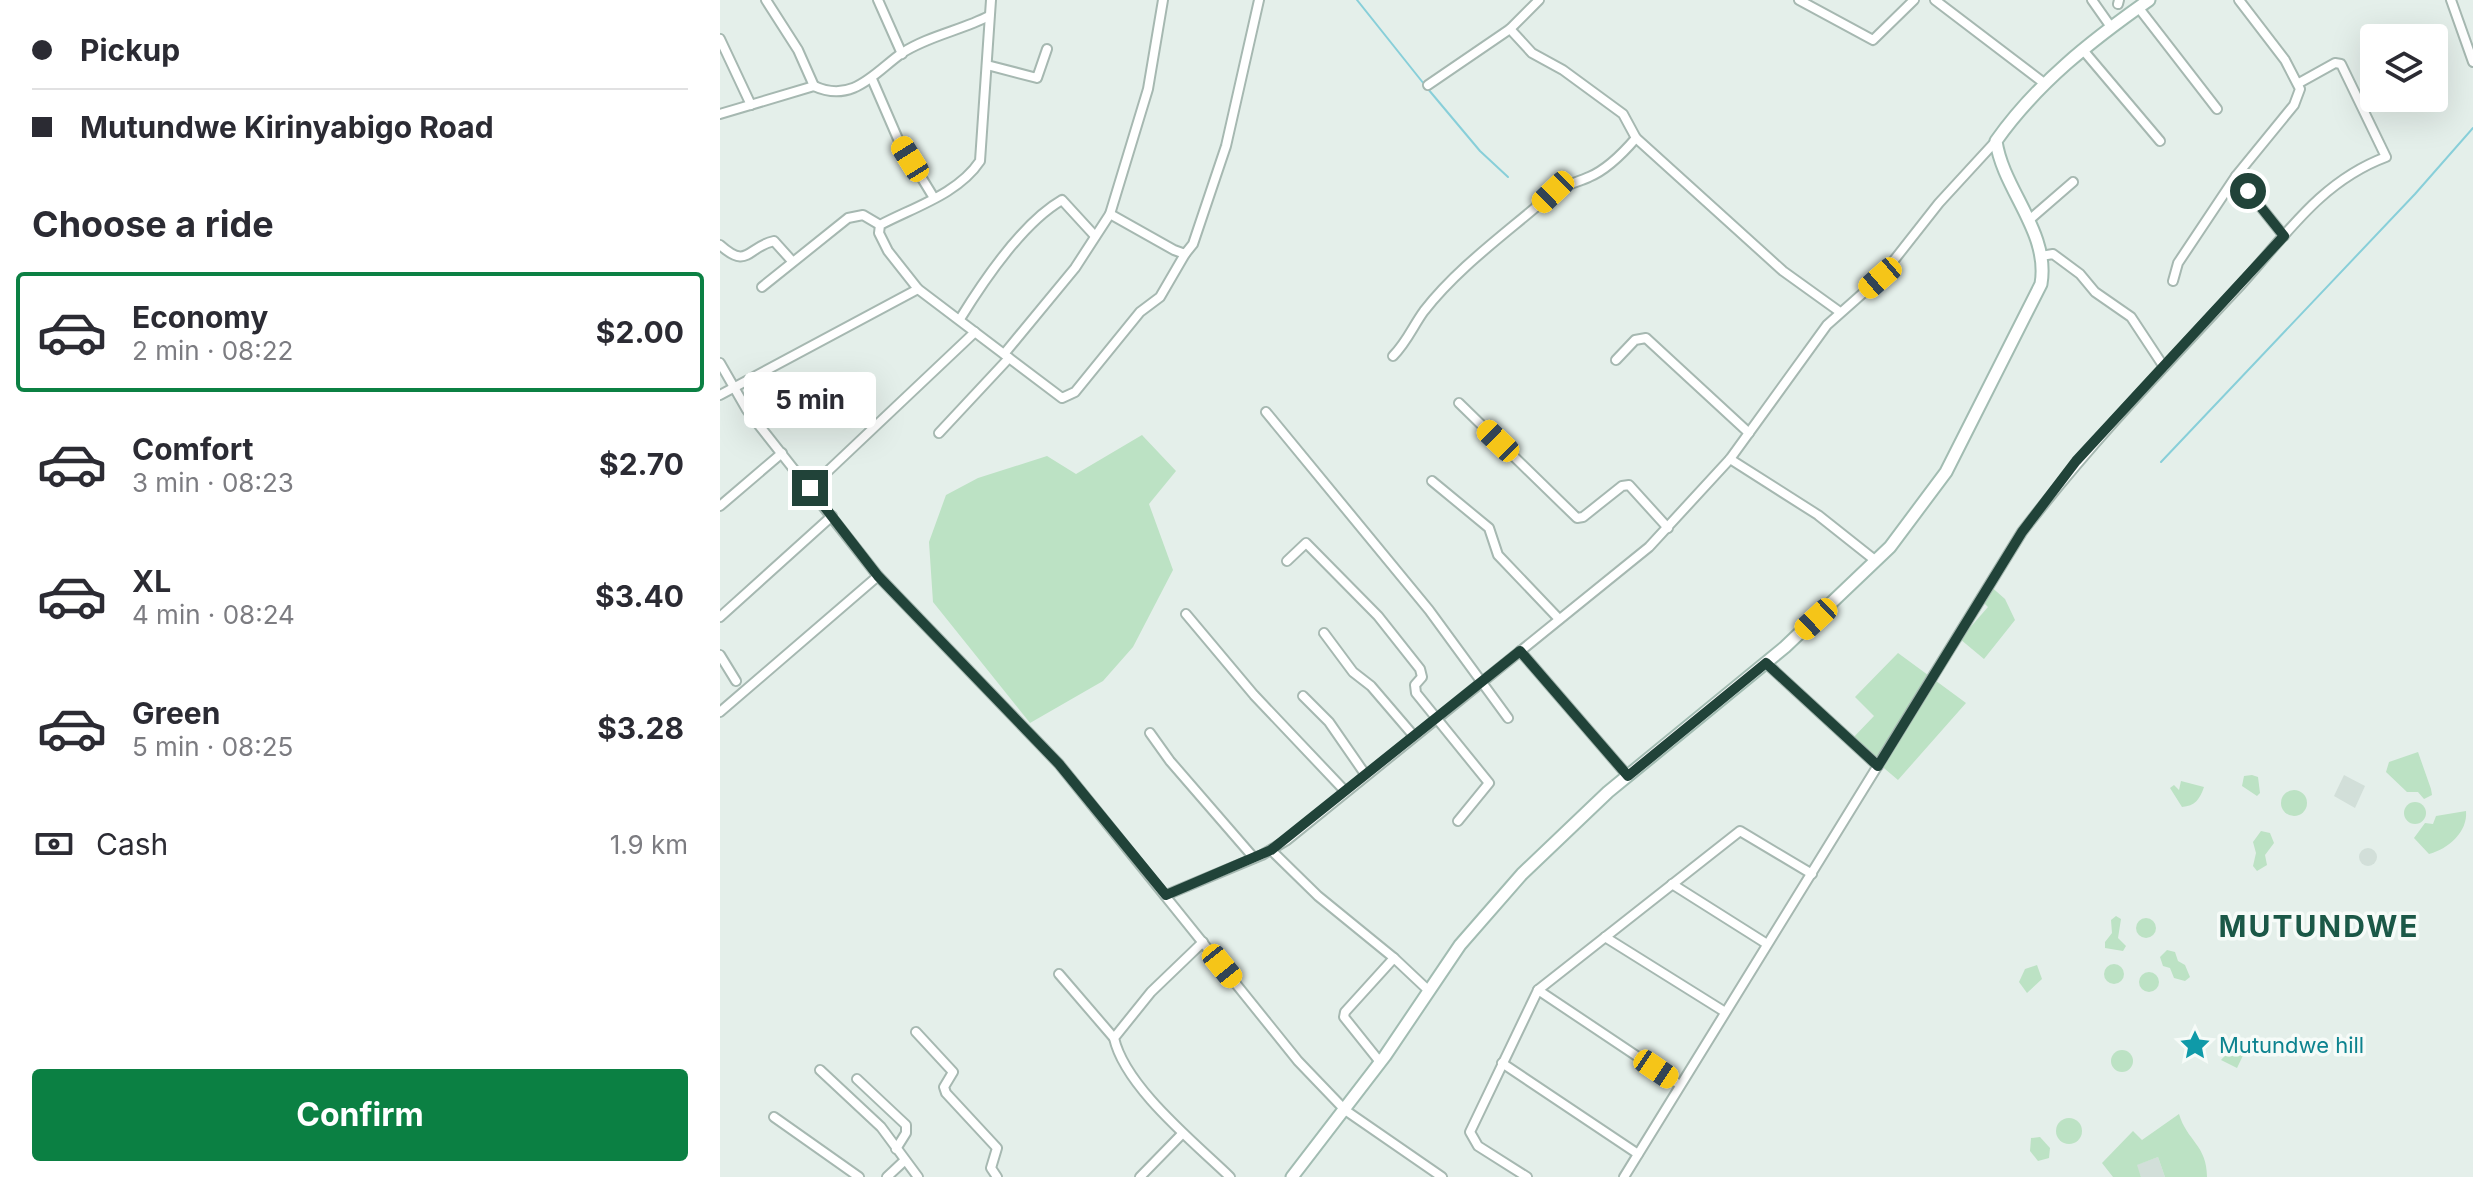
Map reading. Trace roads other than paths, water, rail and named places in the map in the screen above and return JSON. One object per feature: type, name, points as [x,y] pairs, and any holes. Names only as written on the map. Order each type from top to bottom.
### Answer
[{"type":"street","points":[[766,0],[798,50],[814,86]]},
{"type":"street","points":[[878,0],[902,54]]},
{"type":"street","points":[[880,225],[934,198],[971,174],[980,161],[991,0]]},
{"type":"street","points":[[939,433],[1057,292],[1110,214],[1148,89],[1163,0]]},
{"type":"street","points":[[880,225],[879,233],[888,251],[918,289],[1055,394],[1068,397],[1140,312],[1160,297],[1193,244],[1226,146],[1259,0]]},
{"type":"street","points":[[1428,85],[1510,29],[1539,0]]},
{"type":"street","points":[[1799,0],[1873,40],[1914,0]]},
{"type":"street","points":[[1935,0],[2044,83]]},
{"type":"street","points":[[2092,0],[2111,27]]},
{"type":"street","points":[[2173,281],[2178,263],[2236,176],[2299,97],[2299,83],[2239,0]]},
{"type":"street","points":[[2451,0],[2473,62]]},
{"type":"street","points":[[1166,895],[1271,850],[1668,528],[1730,459],[1840,312],[1880,278],[1939,203],[2044,83],[2111,27],[2144,4],[2217,109]]},
{"type":"street","points":[[720,114],[814,86],[825,91],[850,89],[872,79],[902,54],[989,16]]},
{"type":"street","points":[[1510,29],[1532,53],[1563,70],[1623,114],[1636,138],[1783,271],[1840,312]]},
{"type":"street","points":[[720,39],[751,105]]},
{"type":"street","points":[[987,65],[1037,78],[1041,74],[1047,49]]},
{"type":"street","points":[[2083,50],[2160,141]]},
{"type":"street","points":[[1624,1177],[2022,532],[2076,461],[2284,236],[2300,214],[2356,168],[2386,157],[2341,64],[2335,63],[2299,83]]},
{"type":"street","points":[[872,79],[898,139],[934,198]]},
{"type":"street","points":[[1393,356],[1409,339],[1423,312],[1478,255],[1524,221],[1553,192],[1591,177],[1623,153],[1636,138]]},
{"type":"street","points":[[1292,1177],[1380,1062],[1460,945],[1522,874],[1628,776],[1766,663],[1876,561],[1917,514],[1946,472],[2041,284],[2041,256],[1998,157],[1996,141]]},
{"type":"street","points":[[2236,176],[2284,236]]},
{"type":"street","points":[[2028,221],[2073,182]]},
{"type":"street","points":[[960,319],[1021,236],[1049,207],[1062,200],[1095,236]]},
{"type":"street","points":[[1110,214],[1159,243],[1185,254]]},
{"type":"street","points":[[762,287],[848,218],[863,215],[880,225]]},
{"type":"street","points":[[720,245],[732,256],[742,258],[774,241],[792,261]]},
{"type":"street","points":[[2041,256],[2053,254],[2080,274],[2095,292],[2131,317],[2164,367]]},
{"type":"street","points":[[720,395],[918,289]]},
{"type":"street","points":[[810,488],[975,332]]},
{"type":"street","points":[[1616,360],[1635,340],[1646,338],[1749,433]]},
{"type":"street","points":[[720,363],[782,453],[878,576],[1059,764],[1298,1061],[1345,1110],[1442,1177]]},
{"type":"street","points":[[1459,403],[1577,518],[1583,517],[1622,486],[1629,485],[1668,528]]},
{"type":"street","points":[[1266,412],[1429,610],[1508,718]]},
{"type":"street","points":[[720,506],[782,453]]},
{"type":"street","points":[[1730,459],[1808,508],[1876,561]]},
{"type":"street","points":[[1432,481],[1489,528],[1498,555],[1559,619]]},
{"type":"street","points":[[720,617],[832,516]]},
{"type":"street","points":[[1287,561],[1306,543],[1357,593],[1420,669],[1422,677],[1415,685],[1416,693],[1489,783],[1458,821]]},
{"type":"street","points":[[720,712],[878,576]]},
{"type":"street","points":[[1186,614],[1254,695],[1345,791]]},
{"type":"street","points":[[1324,633],[1353,672],[1371,686],[1413,735]]},
{"type":"street","points":[[1520,651],[1628,776]]},
{"type":"street","points":[[720,655],[736,681]]},
{"type":"street","points":[[1766,663],[1878,766]]},
{"type":"street","points":[[1303,696],[1329,722],[1365,774]]},
{"type":"street","points":[[1150,733],[1170,761],[1254,858]]},
{"type":"street","points":[[1527,1177],[1478,1146],[1470,1136],[1538,990],[1740,831],[1812,874]]},
{"type":"street","points":[[1271,850],[1318,896],[1428,990]]},
{"type":"street","points":[[1672,884],[1767,944]]},
{"type":"street","points":[[1605,937],[1725,1012]]},
{"type":"street","points":[[1114,1038],[1151,992],[1203,942]]},
{"type":"street","points":[[1380,1062],[1344,1015],[1394,958]]},
{"type":"street","points":[[1059,974],[1114,1038],[1125,1064],[1181,1135],[1230,1177]]},
{"type":"street","points":[[1538,990],[1680,1085]]},
{"type":"street","points":[[916,1032],[953,1072],[944,1087],[946,1093],[997,1148],[991,1168],[997,1177]]},
{"type":"street","points":[[1502,1063],[1638,1154]]},
{"type":"street","points":[[820,1070],[881,1127],[903,1162],[918,1177]]},
{"type":"street","points":[[857,1079],[906,1125],[905,1136],[896,1149]]},
{"type":"street","points":[[774,1117],[859,1177]]},
{"type":"street","points":[[1140,1177],[1181,1135]]},
{"type":"street","points":[[887,1177],[903,1162]]},
{"type":"waterway","points":[[1357,0],[1424,84]]},
{"type":"waterway","points":[[1428,89],[1480,151],[1508,177]]},
{"type":"waterway","points":[[2161,462],[2415,194],[2473,128]]},
{"type":"place","name":"Mutundwe hill","points":[[2195,1045]]},
{"type":"district","name":"MUTUNDWE","points":[[2319,926]]}]
